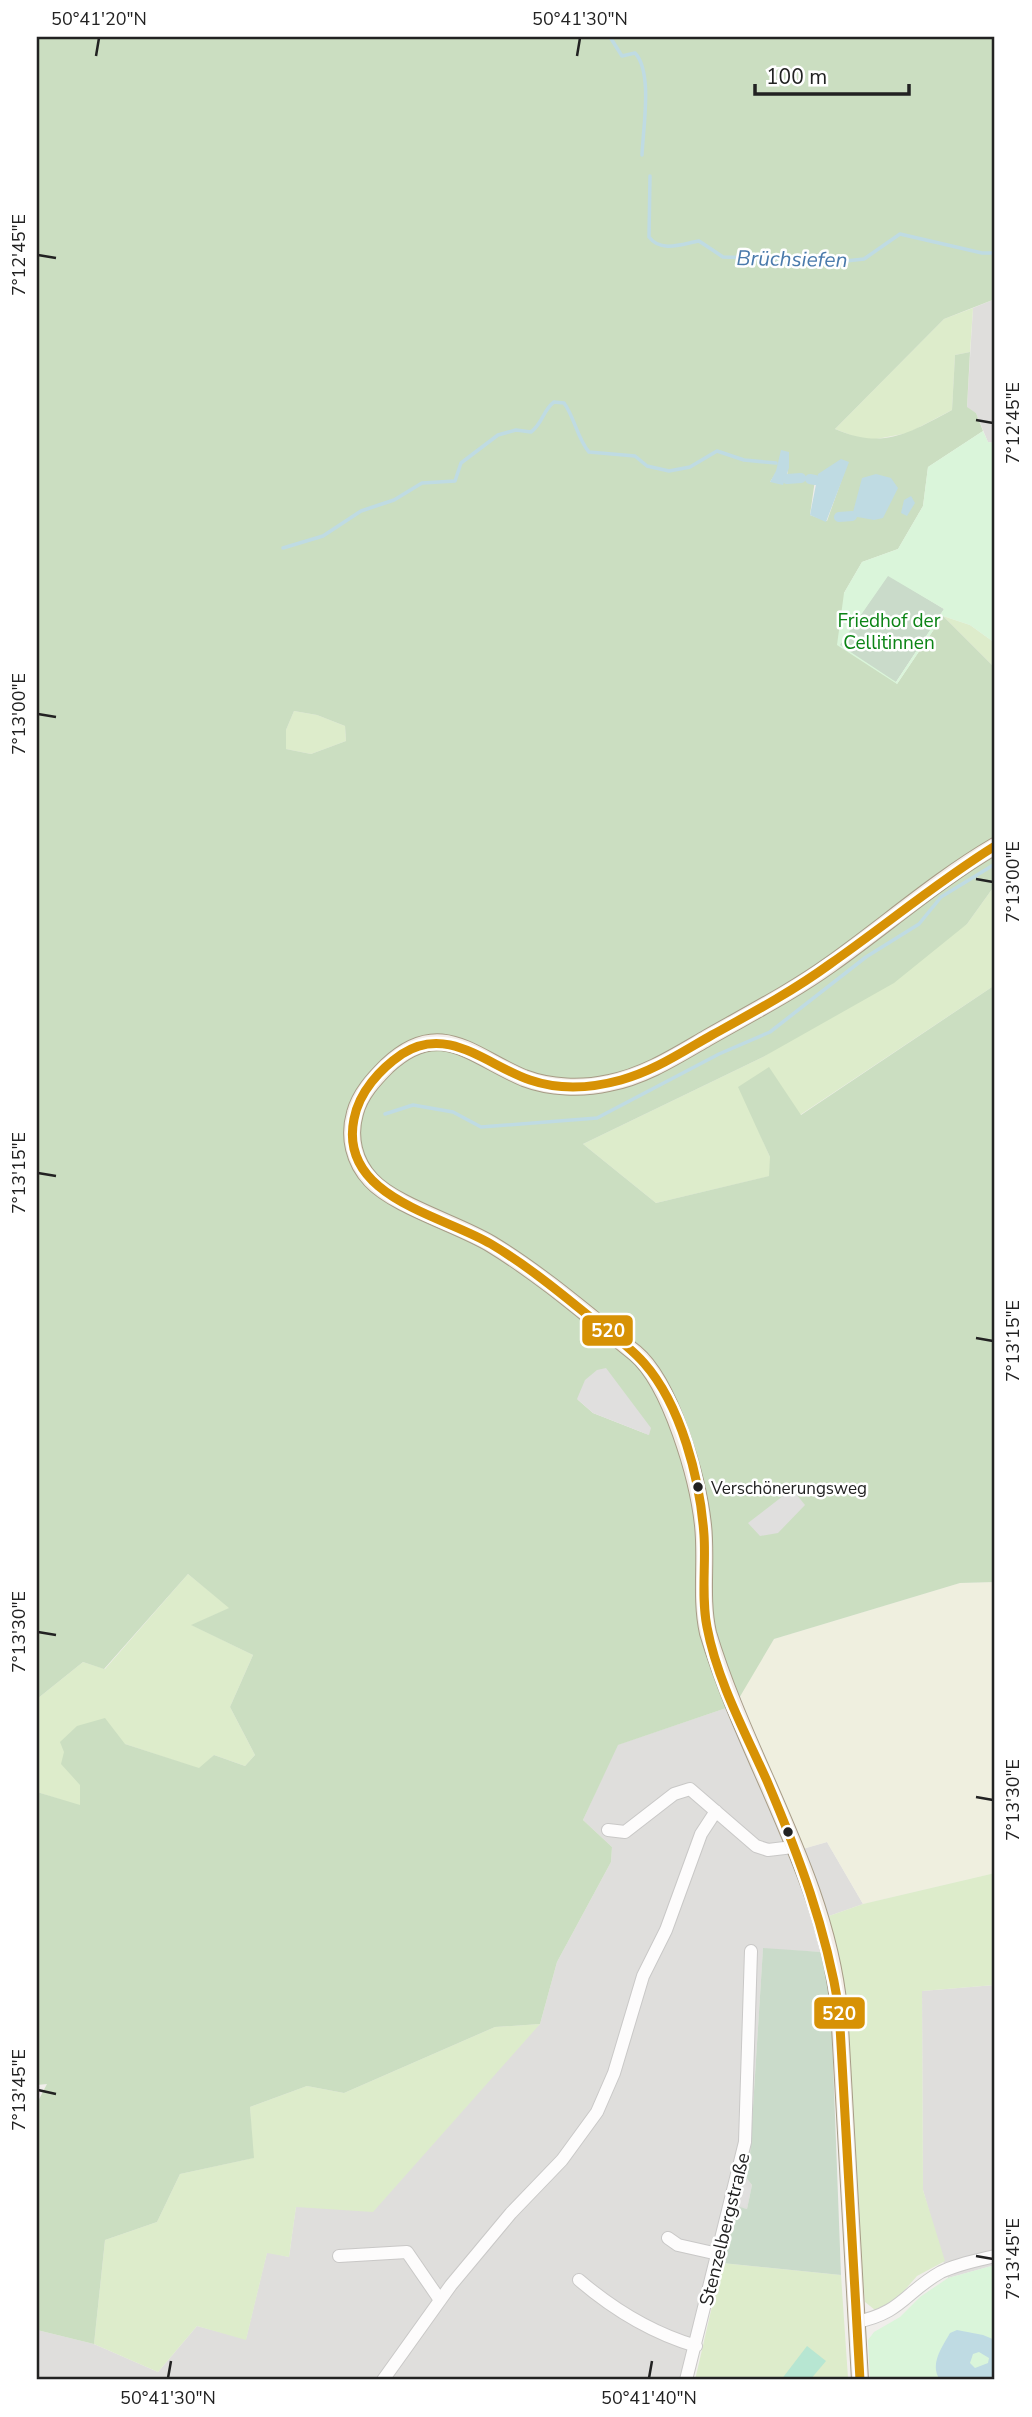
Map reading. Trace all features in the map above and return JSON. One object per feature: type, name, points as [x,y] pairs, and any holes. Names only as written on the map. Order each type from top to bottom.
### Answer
[{"type":"main road","points":[[860,2380],[836,1976],[824,1926],[724,1679],[704,1615],[705,1542],[700,1506],[672,1409],[658,1380],[638,1356],[516,1261],[472,1233],[379,1189],[360,1167],[353,1145],[354,1118],[366,1089],[396,1058],[413,1048],[438,1042],[463,1046],[541,1083],[597,1086],[642,1074],[828,967],[956,870],[995,846]]},
{"type":"street","points":[[608,1830],[625,1832],[674,1794],[686,1789],[757,1846],[768,1850],[793,1847]]},
{"type":"street","points":[[383,2380],[440,2300],[512,2213],[562,2160],[597,2112],[614,2073],[643,1976],[666,1930],[701,1834],[716,1811]]},
{"type":"street","name":"Stenzelbergstraße","points":[[686,2380],[745,2142],[751,1951]]},
{"type":"street","points":[[668,2238],[678,2245],[718,2254]]},
{"type":"street","points":[[339,2256],[407,2252],[440,2300]]},
{"type":"street","points":[[856,2322],[890,2313],[917,2287],[944,2270],[995,2256]]},
{"type":"street","points":[[579,2280],[606,2303],[636,2322],[670,2338],[696,2346]]},
{"type":"shaded area","points":[[995,299],[995,443],[988,442],[976,413],[967,408],[973,308]]},
{"type":"shaded area","points":[[606,1368],[651,1428],[649,1435],[593,1413],[577,1399],[585,1380],[597,1370]]},
{"type":"shaded area","points":[[792,1489],[805,1505],[778,1533],[760,1536],[748,1523]]},
{"type":"shaded area","points":[[735,1705],[799,1850],[827,1842],[863,1904],[829,1916],[815,1926],[822,1952],[763,1949],[750,2155],[744,2175],[752,2185],[747,2209],[735,2207],[722,2263],[711,2260],[685,2380],[37,2380],[37,2330],[94,2344],[158,2372],[197,2326],[246,2339],[267,2252],[289,2257],[296,2206],[540,2024],[557,1962],[611,1862],[612,1847],[583,1820],[617,1745]]},
{"type":"shaded area","points":[[995,1985],[995,2265],[948,2278],[923,2190],[922,1991]]},
{"type":"shaded area","points":[[739,2185],[751,2188],[746,2207],[735,2204]]},
{"type":"green space","points":[[37,37],[995,37],[995,299],[944,319],[835,429],[867,438],[895,436],[909,432],[952,410],[955,355],[970,352],[967,407],[976,413],[983,431],[928,467],[923,506],[898,549],[862,562],[844,593],[897,684],[943,616],[995,668],[995,885],[967,924],[894,983],[763,1057],[583,1144],[656,1203],[769,1176],[770,1157],[738,1087],[769,1067],[801,1115],[995,985],[995,1582],[960,1583],[774,1639],[735,1705],[618,1745],[583,1820],[612,1847],[611,1862],[557,1962],[540,2024],[495,2027],[344,2093],[307,2086],[250,2107],[254,2158],[180,2174],[157,2222],[105,2240],[94,2344],[37,2330],[37,2103],[47,2084],[37,2085],[37,1792],[80,1805],[80,1785],[61,1764],[64,1752],[60,1742],[77,1726],[105,1718],[125,1744],[199,1768],[214,1755],[245,1766],[255,1755],[230,1707],[253,1655],[191,1625],[229,1608],[188,1574],[104,1669],[83,1662],[37,1699]],"holes":[[[789,452],[787,479],[770,482]],[[848,462],[827,521],[810,515],[815,480]],[[294,711],[317,715],[345,726],[346,741],[311,754],[286,749],[286,730]],[[577,1399],[649,1435],[593,1413]]]},
{"type":"green space","points":[[973,308],[970,352],[955,355],[952,410],[908,433],[866,441],[835,429],[944,319]]},
{"type":"green space","points":[[983,431],[988,442],[995,443],[995,643],[970,625],[943,616],[897,684],[837,645],[844,593],[862,562],[898,549],[923,506],[928,467]],"holes":[[[888,576],[944,609],[896,682],[840,645]]]},
{"type":"green space","name":"Friedhof der Cellitinnen","points":[[888,575],[944,609],[896,682],[839,646]]},
{"type":"green space","points":[[943,616],[970,625],[995,643],[995,668]]},
{"type":"green space","points":[[294,711],[317,715],[345,726],[346,741],[311,754],[286,749],[286,730]]},
{"type":"green space","points":[[995,885],[995,985],[800,1115],[739,1086],[770,1157],[770,1176],[656,1203],[583,1144],[763,1057],[967,924]]},
{"type":"green space","points":[[188,1574],[230,1608],[192,1625],[253,1655],[230,1707],[255,1755],[245,1766],[214,1755],[200,1769],[125,1744],[80,1785],[80,1806],[37,1792],[37,1699],[83,1662],[105,1669]]},
{"type":"green space","points":[[995,1582],[995,1873],[863,1904],[827,1842],[799,1850],[775,1797],[740,1695],[774,1639],[960,1583]]},
{"type":"green space","points":[[995,1873],[995,1985],[922,1991],[923,2190],[945,2261],[917,2276],[896,2300],[875,2310],[865,2302],[856,2204],[844,1984],[829,1916],[863,1904]]},
{"type":"green space","points":[[763,1948],[822,1952],[831,2009],[841,2275],[722,2263],[736,2206],[747,2209],[752,2185],[744,2175],[750,2155]]},
{"type":"green space","points":[[540,2024],[373,2212],[296,2207],[289,2257],[267,2253],[246,2340],[197,2326],[158,2372],[94,2344],[105,2240],[157,2222],[180,2174],[253,2158],[250,2107],[307,2086],[344,2093],[495,2027]]},
{"type":"green space","points":[[722,2263],[841,2275],[848,2378],[695,2380]]},
{"type":"green space","points":[[995,2265],[995,2380],[870,2380],[868,2340],[874,2332],[900,2317],[920,2297],[948,2278]]},
{"type":"green space","points":[[807,2346],[826,2361],[810,2380],[781,2380]]},
{"type":"water","points":[[781,450],[789,452],[789,468],[783,485],[770,482]]},
{"type":"water","points":[[841,459],[849,462],[826,522],[810,515],[818,474]]},
{"type":"water","points":[[876,474],[891,478],[898,488],[883,518],[874,520],[852,516],[862,478]]},
{"type":"water","points":[[911,496],[915,503],[907,516],[901,513],[904,500]]},
{"type":"water","points":[[957,2330],[995,2340],[995,2380],[940,2380],[936,2362],[950,2333]],"holes":[[[979,2352],[989,2358],[988,2363],[975,2368],[970,2363],[973,2354]]]},
{"type":"waterway","name":"Brüchsiefen","points":[[610,37],[622,56],[635,53],[644,73],[646,101],[642,155]]},
{"type":"waterway","name":"Brüchsiefen","points":[[650,176],[649,237],[659,245],[672,246],[699,241],[723,257],[846,261],[864,259],[900,234],[982,253],[995,253]]},
{"type":"waterway","points":[[283,548],[323,536],[361,511],[394,500],[422,483],[455,481],[461,463],[498,435],[516,430],[531,432],[554,402],[564,403],[589,452],[635,456],[647,466],[669,471],[690,467],[717,451],[744,460],[776,463]]},
{"type":"waterway","points":[[787,479],[801,478]]},
{"type":"waterway","points":[[810,479],[815,480]]},
{"type":"waterway","points":[[839,517],[852,516]]},
{"type":"waterway","points":[[385,1114],[413,1105],[453,1112],[481,1127],[597,1118],[719,1054],[770,1032],[866,957],[919,924],[941,897],[995,864]]},
{"type":"transit line","name":"520","points":[[860,2380],[839,2009],[827,1950],[800,1865],[725,1686],[712,1647],[704,1604],[702,1513],[693,1467],[678,1421],[657,1380],[639,1357],[621,1341],[491,1244],[398,1200],[377,1185],[362,1167],[353,1146],[354,1119],[361,1100],[378,1074],[402,1054],[419,1046],[436,1043],[467,1050],[514,1074],[552,1085],[599,1085],[645,1072],[802,983],[995,846]]},
{"type":"place","name":"Verschönerungsweg","points":[[698,1487]]}]
